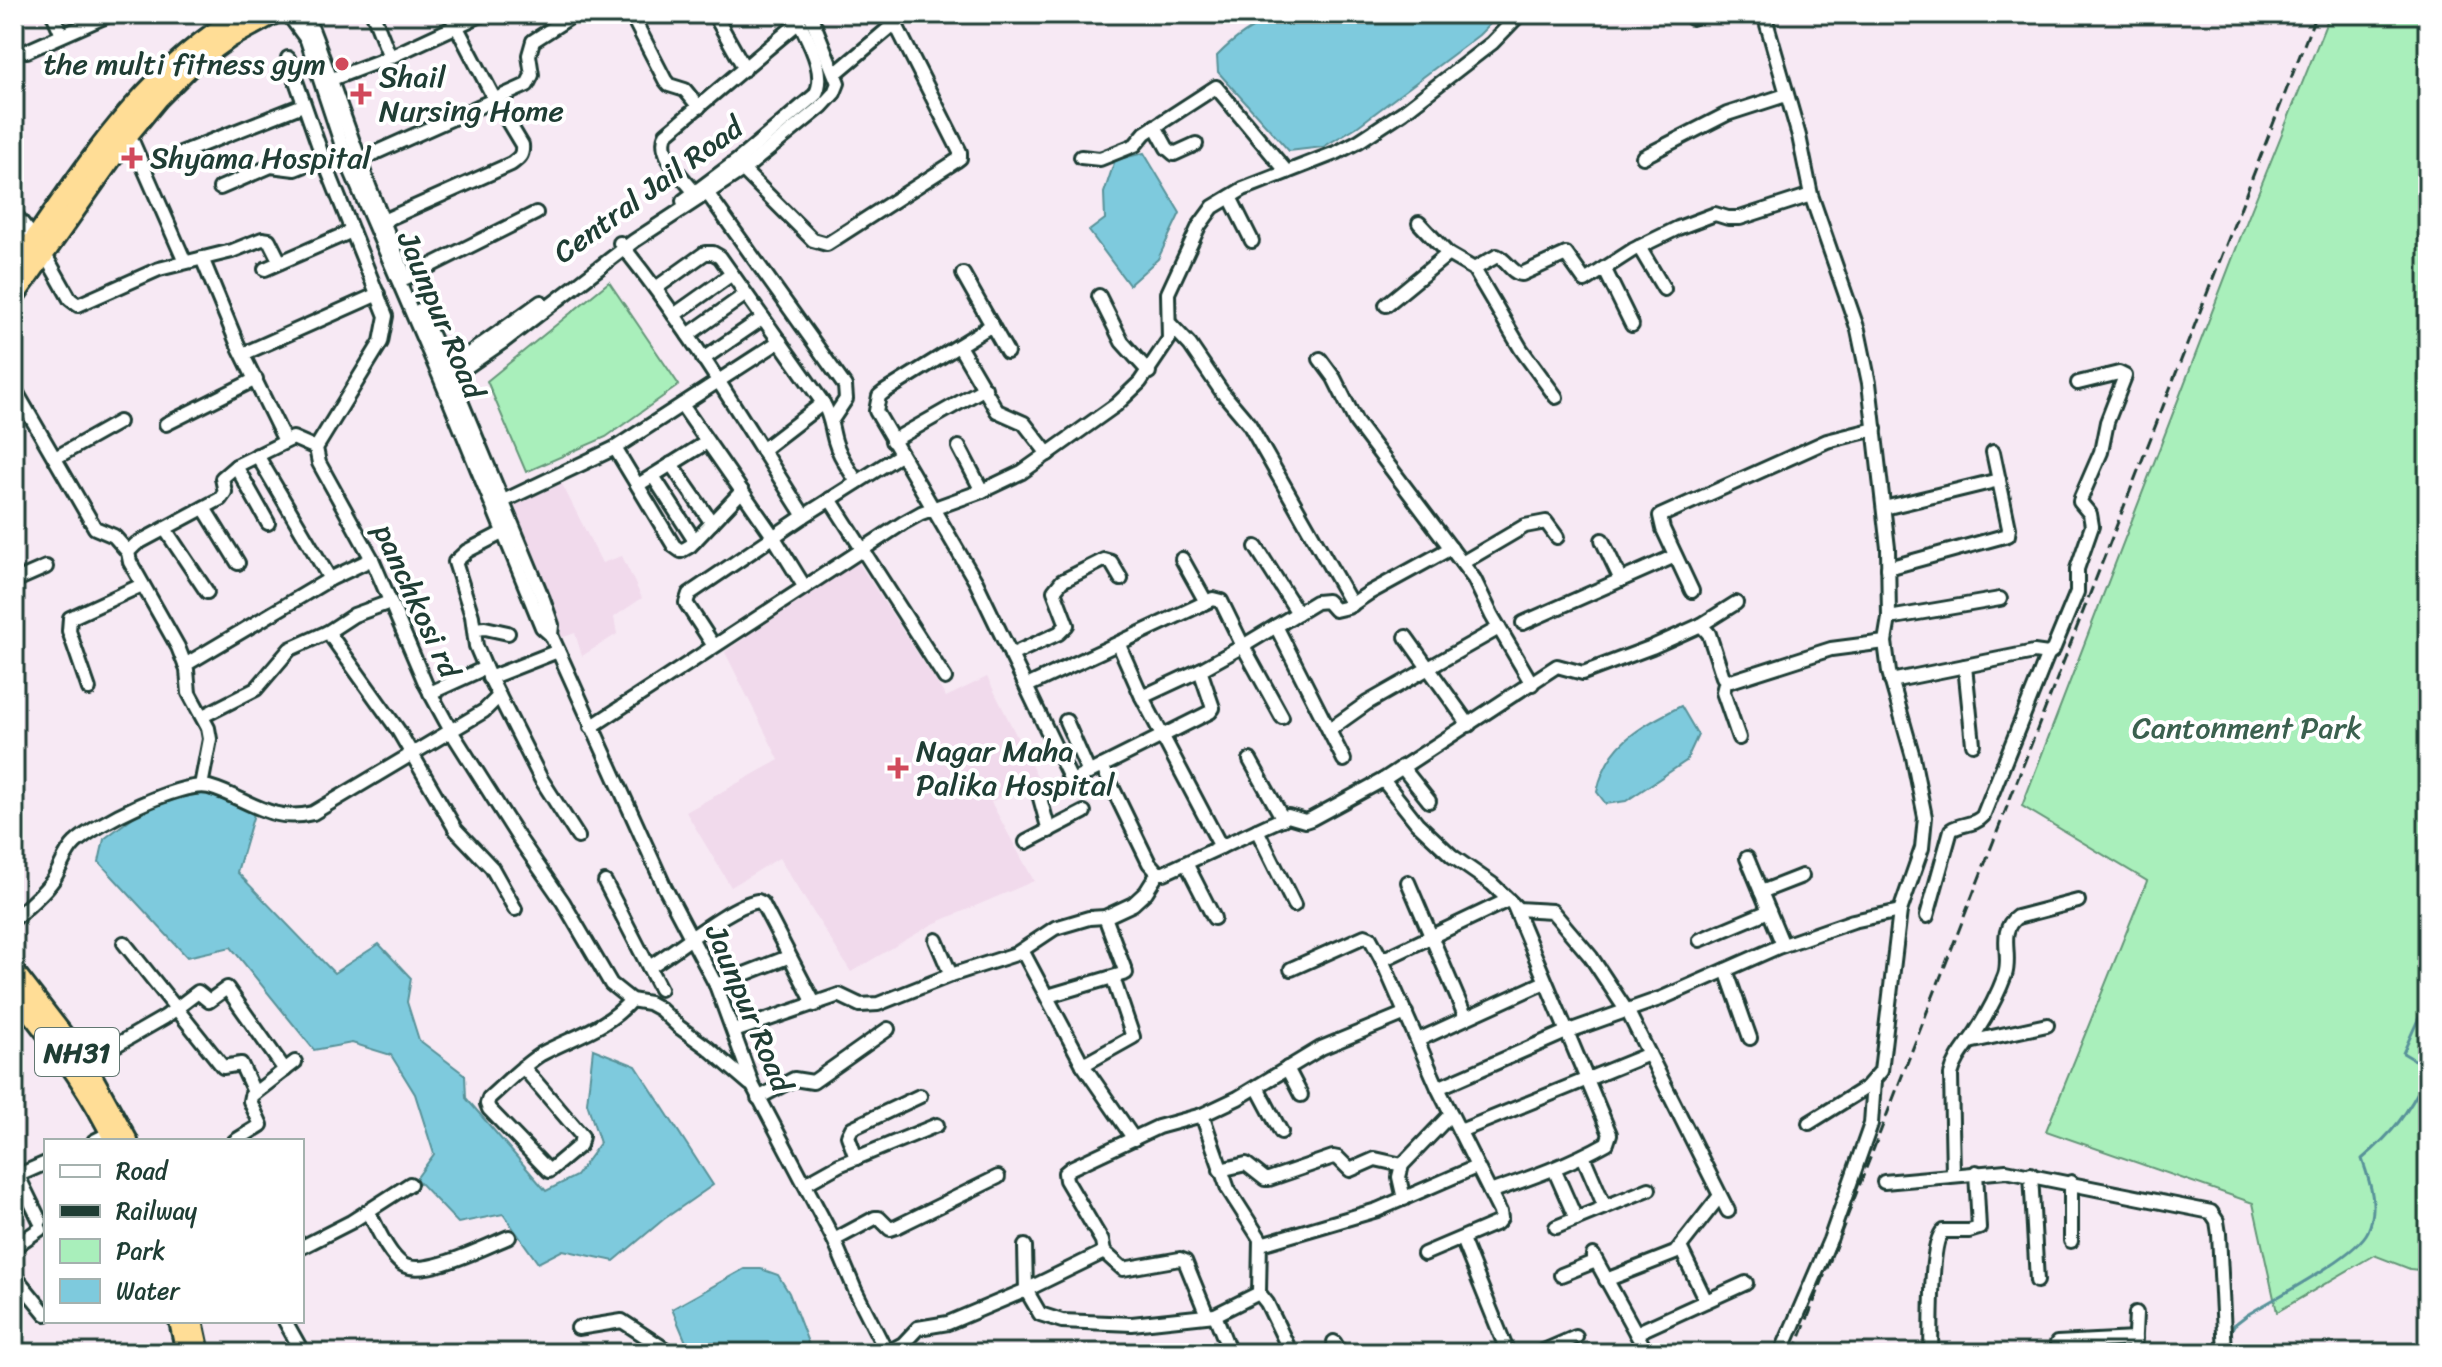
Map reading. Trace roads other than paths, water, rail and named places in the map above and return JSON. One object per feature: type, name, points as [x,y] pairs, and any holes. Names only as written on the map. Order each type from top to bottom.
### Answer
[{"type":"highway","points":[[14,297],[40,246],[125,113],[192,47],[243,14]]},
{"type":"highway","points":[[14,268],[40,246],[158,99],[191,66],[230,38],[274,14],[288,14]]},
{"type":"highway","name":"NH31","points":[[14,971],[85,1063],[127,1139]]},
{"type":"highway","name":"NH31","points":[[17,1001],[87,1092],[106,1138]]},
{"type":"highway","points":[[179,1323],[186,1353]]},
{"type":"highway","points":[[193,1323],[200,1353]]},
{"type":"street","points":[[53,14],[62,35]]},
{"type":"street","points":[[27,51],[62,35],[81,20],[111,14]]},
{"type":"street","name":"Jaunpur Road","points":[[288,14],[307,40],[326,81],[383,221],[401,277]]},
{"type":"street","name":"Jaunpur Road","points":[[301,14],[312,29],[348,164],[543,599],[552,625],[551,635]]},
{"type":"street","points":[[373,14],[390,57]]},
{"type":"street","points":[[383,221],[520,158],[522,145],[450,14]]},
{"type":"street","points":[[326,81],[390,57],[483,14]]},
{"type":"street","points":[[359,160],[522,88],[531,81],[529,55],[533,41],[575,14]]},
{"type":"street","points":[[631,14],[665,80],[669,85],[685,90],[699,107]]},
{"type":"street","points":[[714,14],[745,69]]},
{"type":"street","points":[[836,73],[906,14]]},
{"type":"street","points":[[591,727],[864,548],[932,508],[982,491],[1022,472],[1116,405],[1149,372],[1169,339],[1168,293],[1199,226],[1213,207],[1349,147],[1403,112],[1492,43],[1520,14]]},
{"type":"street","points":[[1764,14],[1799,136],[1811,195],[1858,330],[1869,383],[1888,568],[1889,618],[1885,642],[1891,681],[1913,757],[1925,817],[1922,848],[1900,911],[1881,1071],[1874,1081],[1809,1123]]},
{"type":"street","points":[[702,194],[743,170],[822,106],[837,88],[836,73],[802,17],[666,134],[663,147],[841,378],[846,399],[832,420]]},
{"type":"street","name":"Central Jail Road","points":[[445,376],[622,246],[702,194],[815,95],[819,87],[817,66],[802,17]]},
{"type":"street","points":[[743,170],[807,234],[821,244],[827,244],[960,158],[960,152],[896,25]]},
{"type":"street","points":[[128,552],[136,544],[223,496],[222,478],[236,466],[285,441],[299,439],[316,448],[381,342],[386,316],[323,158],[288,58]]},
{"type":"street","points":[[1081,157],[1100,159],[1135,145],[1145,133],[1216,87],[1287,172]]},
{"type":"street","points":[[1643,157],[1727,114],[1786,95]]},
{"type":"street","points":[[181,153],[303,105]]},
{"type":"street","points":[[1155,126],[1167,148],[1174,154],[1196,144]]},
{"type":"street","points":[[129,134],[185,262]]},
{"type":"street","points":[[220,188],[271,166],[295,169],[323,158]]},
{"type":"street","points":[[1474,269],[1497,256],[1504,258],[1516,273],[1522,274],[1566,254],[1585,281],[1639,247],[1678,228],[1715,214],[1740,218],[1811,195]]},
{"type":"street","points":[[1230,197],[1252,241]]},
{"type":"street","points":[[243,354],[536,213]]},
{"type":"street","points":[[17,221],[40,246],[70,299],[78,305],[122,283],[266,238],[280,262]]},
{"type":"street","points":[[1419,223],[1448,254],[1474,269],[1521,349],[1556,397]]},
{"type":"street","points":[[265,269],[352,231]]},
{"type":"street","points":[[622,246],[688,335],[804,516]]},
{"type":"street","points":[[1639,247],[1664,289]]},
{"type":"street","points":[[656,288],[705,253],[720,257],[823,403],[832,420],[835,442],[857,482]]},
{"type":"street","points":[[1386,305],[1448,254]]},
{"type":"street","points":[[202,258],[285,441]]},
{"type":"street","points":[[1604,268],[1632,325]]},
{"type":"street","points":[[674,315],[732,274]]},
{"type":"street","points":[[963,274],[1007,352]]},
{"type":"street","points":[[688,335],[746,294]]},
{"type":"street","points":[[1099,296],[1122,342],[1149,372]]},
{"type":"street","points":[[703,359],[763,318]]},
{"type":"street","points":[[992,325],[879,396],[876,411],[976,582],[1072,782]]},
{"type":"street","points":[[1171,325],[1190,345],[1249,424],[1352,605]]},
{"type":"street","points":[[498,504],[615,448],[780,341]]},
{"type":"street","points":[[959,346],[999,414],[1013,416],[1024,423],[1048,454]]},
{"type":"street","points":[[1320,359],[1334,378],[1356,422],[1477,584],[1532,684]]},
{"type":"street","points":[[1925,829],[1951,830],[1973,824],[1983,816],[2048,654],[2053,650],[2077,592],[2077,569],[2092,526],[2090,514],[2080,502],[2101,452],[2107,422],[2125,376],[2119,373],[2078,383]]},
{"type":"street","points":[[166,424],[256,379]]},
{"type":"street","points":[[14,388],[95,528],[114,536],[128,552],[142,585],[178,647],[185,665],[189,693],[203,716],[210,739],[201,786]]},
{"type":"street","points":[[892,441],[985,388]]},
{"type":"street","points":[[762,450],[823,403]]},
{"type":"street","points":[[682,405],[804,586]]},
{"type":"street","points":[[55,458],[119,422]]},
{"type":"street","points":[[1692,591],[1659,520],[1664,513],[1827,441],[1875,429]]},
{"type":"street","points":[[638,485],[707,442]]},
{"type":"street","points":[[959,447],[982,491]]},
{"type":"street","name":"panchkosi rd","points":[[316,448],[319,463],[372,559],[430,693],[518,837],[563,902],[611,984],[631,1000],[649,1003],[660,1009],[755,1092]]},
{"type":"street","points":[[615,448],[677,550],[685,550],[695,541],[742,491]]},
{"type":"street","points":[[1888,568],[2008,535],[1993,452]]},
{"type":"street","points":[[257,455],[330,579]]},
{"type":"street","points":[[714,646],[686,598],[773,536],[900,455]]},
{"type":"street","points":[[671,464],[712,523]]},
{"type":"street","points":[[236,466],[268,523]]},
{"type":"street","points":[[653,476],[695,541]]},
{"type":"street","points":[[1884,508],[1999,480]]},
{"type":"street","points":[[830,499],[945,678]]},
{"type":"street","name":"Jaunpur Road","points":[[498,504],[504,532],[542,627],[551,635],[665,888],[716,985],[755,1092],[834,1240],[887,1353]]},
{"type":"street","points":[[204,508],[238,563]]},
{"type":"street","points":[[1462,563],[1531,524],[1546,522],[1557,537]]},
{"type":"street","points":[[165,529],[207,592]]},
{"type":"street","points":[[504,532],[467,551],[455,562],[467,596],[476,646],[487,673],[541,779],[578,837]]},
{"type":"street","points":[[1602,540],[1621,580]]},
{"type":"street","points":[[1256,547],[1298,613]]},
{"type":"street","points":[[1142,697],[1200,670],[1323,600],[1335,610],[1352,605],[1451,548]]},
{"type":"street","points":[[1523,623],[1675,556]]},
{"type":"street","points":[[185,665],[330,579],[372,559]]},
{"type":"street","points":[[1182,559],[1206,602]]},
{"type":"street","points":[[1011,655],[1059,633],[1067,625],[1054,591],[1062,581],[1104,560],[1111,562],[1121,579]]},
{"type":"street","points":[[14,581],[46,567]]},
{"type":"street","points":[[89,689],[74,650],[68,624],[70,618],[142,585]]},
{"type":"street","points":[[1027,686],[1217,598],[1282,717]]},
{"type":"street","points":[[1889,618],[2000,599]]},
{"type":"street","points":[[203,716],[256,689],[283,655],[354,615],[390,602]]},
{"type":"street","points":[[734,1031],[839,995],[860,1005],[878,1004],[951,975],[1023,952],[1055,928],[1105,917],[1133,904],[1146,892],[1158,873],[1293,815],[1300,820],[1311,819],[1383,780],[1557,666],[1583,673],[1701,625],[1736,603]]},
{"type":"street","points":[[1701,625],[1709,634],[1723,677],[1731,681],[1831,649],[1885,642]]},
{"type":"street","points":[[1276,626],[1344,760]]},
{"type":"street","points":[[1329,730],[1367,703],[1499,628]]},
{"type":"street","points":[[474,629],[508,633]]},
{"type":"street","points":[[328,632],[374,694],[456,830],[492,868],[515,909]]},
{"type":"street","points":[[1406,637],[1469,725]]},
{"type":"street","points":[[1119,645],[1142,697],[1221,847]]},
{"type":"street","points":[[430,693],[558,651]]},
{"type":"street","points":[[1891,681],[2034,652],[2048,654]]},
{"type":"street","points":[[1965,666],[1973,744]]},
{"type":"street","points":[[1049,831],[1040,798],[1213,708],[1200,670]]},
{"type":"street","points":[[1726,680],[1723,692],[1739,738]]},
{"type":"street","points":[[14,919],[53,880],[73,844],[151,801],[201,786],[231,795],[274,815],[313,813],[484,711],[499,696]]},
{"type":"street","points":[[1066,721],[1089,773]]},
{"type":"street","points":[[1250,760],[1283,819]]},
{"type":"street","points":[[1102,766],[1149,863],[1158,873]]},
{"type":"street","points":[[1402,767],[1429,801]]},
{"type":"street","points":[[1383,780],[1417,823],[1452,856],[1492,884],[1511,903],[1521,910],[1547,909],[1558,914],[1626,1009],[1728,1211]]},
{"type":"street","points":[[1026,842],[1084,812]]},
{"type":"street","points":[[1257,830],[1294,905]]},
{"type":"street","points":[[1927,916],[1951,830]]},
{"type":"street","points":[[1747,858],[1783,945]]},
{"type":"street","points":[[1186,863],[1214,918]]},
{"type":"street","points":[[1761,892],[1802,876]]},
{"type":"street","points":[[605,882],[660,989]]},
{"type":"street","points":[[1408,882],[1466,1018]]},
{"type":"street","points":[[649,967],[691,937],[758,901],[762,903],[815,1005]]},
{"type":"street","points":[[1953,1174],[1951,1075],[2005,975],[2009,923],[2017,917],[2078,901]]},
{"type":"street","points":[[1382,960],[1511,903]]},
{"type":"street","points":[[1490,1192],[1583,1156],[1607,1143],[1610,1134],[1511,903]]},
{"type":"street","points":[[1700,940],[1769,911]]},
{"type":"street","points":[[1438,1088],[1566,1032],[1662,998],[1783,945],[1853,921],[1900,911]]},
{"type":"street","points":[[1048,996],[1124,974],[1126,970],[1105,917]]},
{"type":"street","points":[[1291,969],[1365,936],[1370,938],[1382,960],[1438,1088],[1501,1218],[1462,1239],[1424,1254]]},
{"type":"street","points":[[936,940],[951,975]]},
{"type":"street","points":[[124,943],[223,1067],[241,1064],[254,1092]]},
{"type":"street","points":[[1023,952],[1083,1065],[1134,1139]]},
{"type":"street","points":[[716,985],[788,957]]},
{"type":"street","points":[[1726,970],[1750,1038]]},
{"type":"street","points":[[1083,1065],[1133,1037],[1113,978]]},
{"type":"street","points":[[1418,1040],[1545,982]]},
{"type":"street","points":[[85,1063],[177,1009],[198,992],[209,1001],[227,988],[290,1066],[254,1092],[250,1101],[261,1125],[238,1139]]},
{"type":"street","points":[[523,1067],[582,1136],[580,1145],[549,1171],[487,1104],[489,1098],[523,1067],[599,1026],[631,1000]]},
{"type":"street","points":[[1230,1353],[1185,1261],[1180,1259],[1123,1269],[1104,1252],[1102,1241],[1071,1191],[1065,1173],[1166,1124],[1202,1115],[1257,1087],[1321,1048],[1406,1013]]},
{"type":"street","points":[[1969,1042],[2047,1025]]},
{"type":"street","points":[[755,1092],[794,1079],[813,1082],[888,1029]]},
{"type":"street","points":[[1460,1131],[1649,1054]]},
{"type":"street","points":[[1287,1068],[1301,1095]]},
{"type":"street","points":[[1781,1353],[1830,1240],[1871,1124],[1874,1081]]},
{"type":"street","points":[[1257,1087],[1281,1132]]},
{"type":"street","points":[[856,1158],[848,1136],[852,1128],[920,1096]]},
{"type":"street","points":[[1404,1199],[1399,1177],[1402,1165],[1451,1114]]},
{"type":"street","points":[[1202,1115],[1232,1198],[1261,1244],[1259,1293],[1291,1353]]},
{"type":"street","points":[[805,1184],[856,1158],[937,1125]]},
{"type":"street","points":[[1583,1156],[1605,1207]]},
{"type":"street","points":[[1220,1170],[1246,1164],[1269,1179],[1333,1157],[1350,1170],[1375,1159],[1402,1165]]},
{"type":"street","points":[[14,1247],[40,1225],[16,1177],[44,1164]]},
{"type":"street","points":[[1261,1244],[1377,1210],[1476,1167]]},
{"type":"street","points":[[1554,1169],[1576,1219]]},
{"type":"street","points":[[1884,1182],[2006,1171],[2202,1209],[2215,1215],[2219,1234],[2225,1353]]},
{"type":"street","points":[[1931,1353],[1937,1237],[1943,1231],[1979,1228],[1976,1172]]},
{"type":"street","points":[[2031,1174],[2037,1281]]},
{"type":"street","points":[[834,1240],[875,1218],[890,1229],[896,1227],[998,1177]]},
{"type":"street","points":[[2071,1182],[2071,1241]]},
{"type":"street","points":[[304,1246],[331,1234],[410,1184]]},
{"type":"street","points":[[1556,1227],[1649,1189]]},
{"type":"street","points":[[1606,1280],[1675,1253],[1719,1197]]},
{"type":"street","points":[[368,1211],[396,1258],[404,1266],[416,1269],[431,1267],[509,1237]]},
{"type":"street","points":[[1462,1239],[1508,1353]]},
{"type":"street","points":[[1025,1246],[1026,1290],[1040,1314],[1046,1318],[1079,1324],[1132,1324],[1211,1315],[1259,1293]]},
{"type":"street","points":[[1680,1247],[1706,1301]]},
{"type":"street","points":[[887,1353],[903,1344],[918,1328],[948,1323],[1104,1252]]},
{"type":"street","points":[[1561,1275],[1594,1258],[1647,1353]]},
{"type":"street","points":[[14,1275],[44,1312]]},
{"type":"street","points":[[1636,1333],[1746,1283]]},
{"type":"street","points":[[2134,1353],[2136,1313]]},
{"type":"street","points":[[578,1328],[622,1321],[671,1353]]},
{"type":"street","points":[[286,1323],[303,1353]]},
{"type":"street","points":[[1539,1353],[1576,1337]]},
{"type":"street","points":[[2057,1343],[2135,1339]]},
{"type":"water","points":[[1280,14],[1500,14],[1479,35],[1358,126],[1323,147],[1289,151],[1218,72],[1217,56],[1224,49],[1246,32]]},
{"type":"water","points":[[1144,153],[1180,213],[1158,259],[1129,285],[1089,231],[1105,219],[1104,193],[1115,160]]},
{"type":"water","points":[[1681,706],[1698,735],[1686,761],[1626,801],[1606,804],[1597,792],[1602,775],[1617,749],[1652,721]]},
{"type":"water","points":[[207,793],[254,814],[237,872],[334,973],[379,944],[411,978],[407,1002],[419,1040],[465,1075],[466,1098],[546,1191],[576,1176],[600,1143],[587,1103],[593,1049],[636,1066],[713,1185],[664,1219],[614,1261],[563,1250],[538,1263],[503,1214],[458,1223],[416,1179],[434,1154],[415,1094],[391,1055],[352,1043],[314,1050],[231,947],[187,957],[99,862],[104,839],[153,802]]},
{"type":"water","points":[[744,1269],[761,1269],[778,1275],[789,1293],[812,1353],[683,1353],[686,1342],[672,1309]]},
{"type":"waterway","points":[[2230,1334],[2234,1325],[2247,1315],[2348,1252],[2368,1231],[2373,1204],[2362,1159],[2399,1122],[2426,1077],[2418,1062],[2403,1053],[2421,1013],[2428,1007]]},
{"type":"railway","points":[[1794,1353],[2316,14]]},
{"type":"place","name":"the multi fitness gym","points":[[342,64]]},
{"type":"place","name":"Shail Nursing Home","points":[[361,94]]},
{"type":"place","name":"Shyama Hospital","points":[[132,158]]},
{"type":"place","name":"Nagar Maha Palika Hospital","points":[[898,768]]},
{"type":"park label","name":"Cantonment Park","points":[[2247,728]]}]
